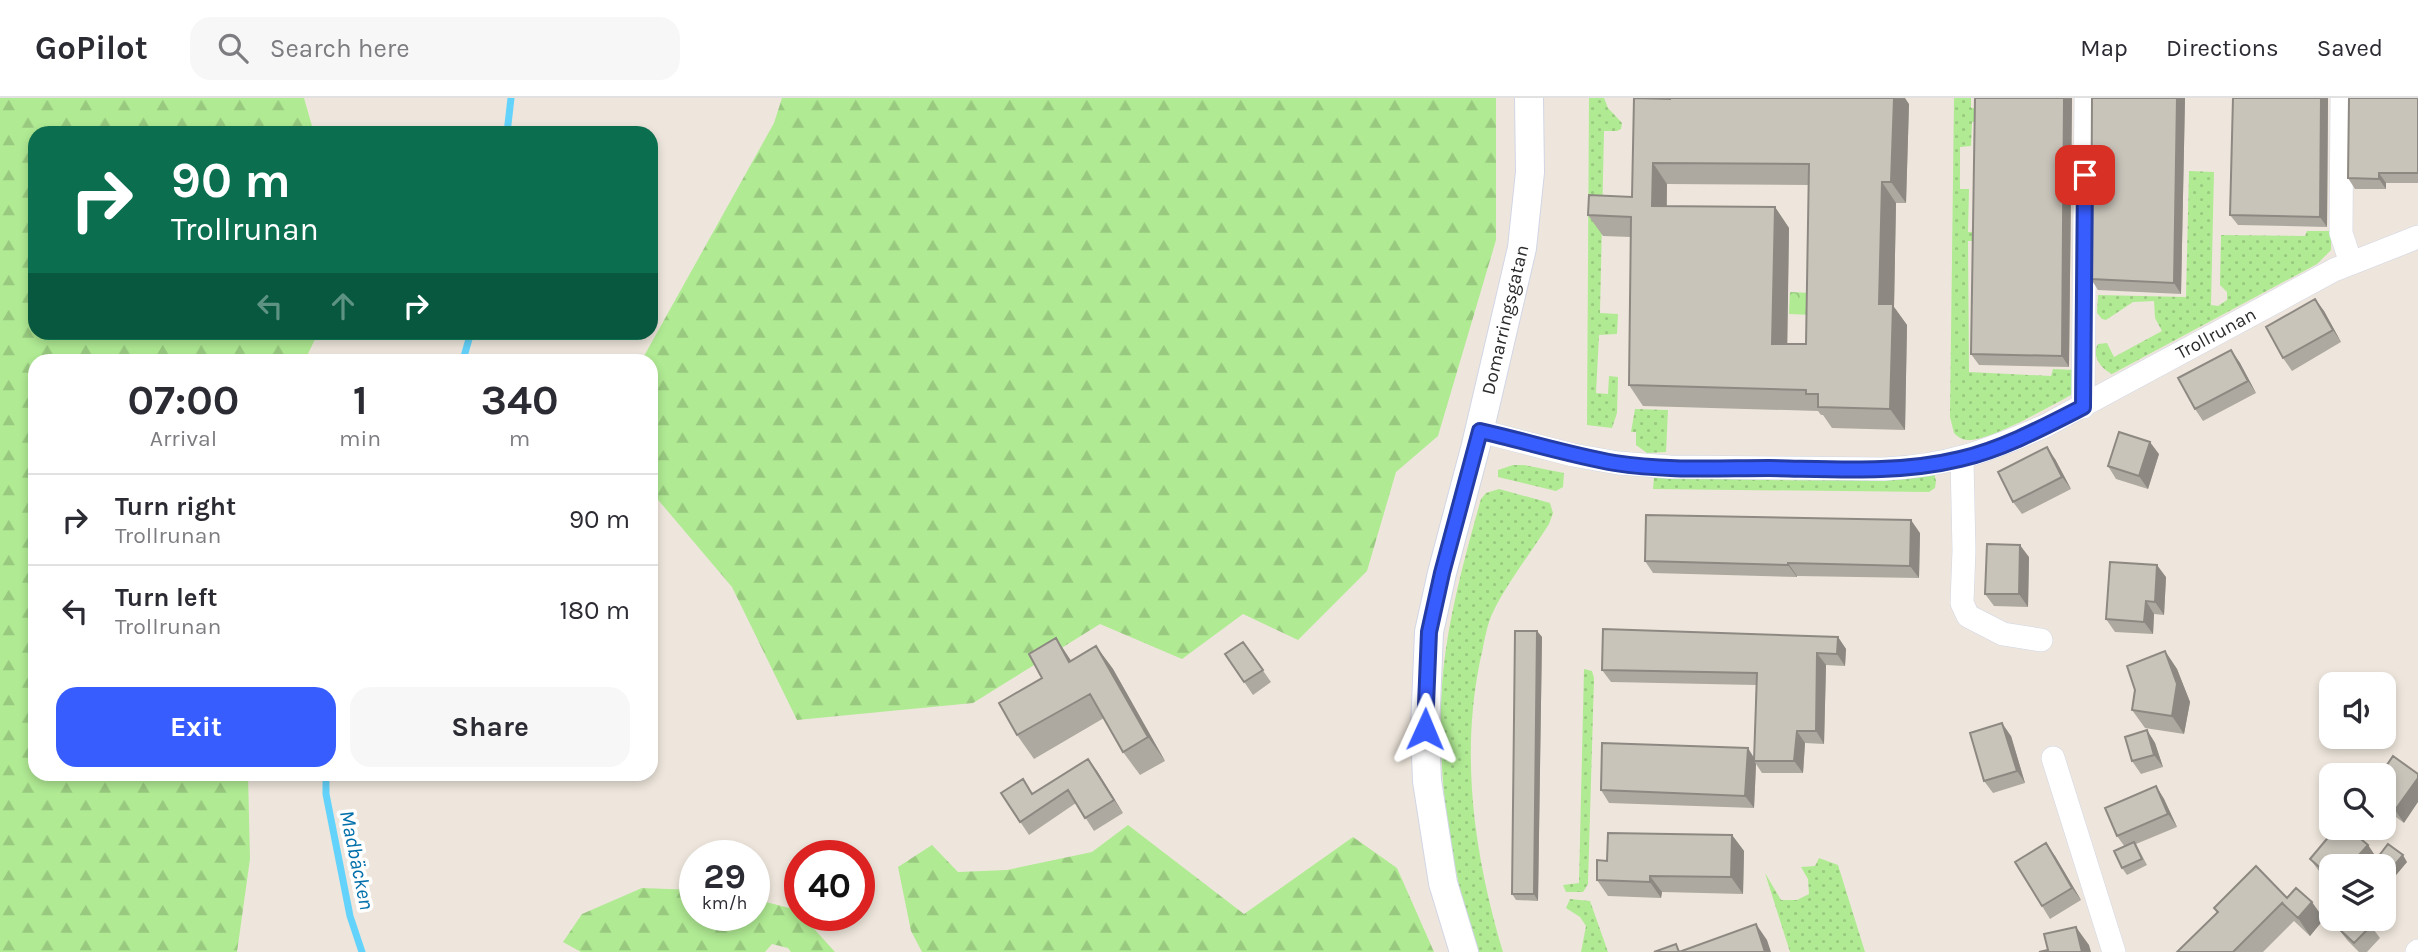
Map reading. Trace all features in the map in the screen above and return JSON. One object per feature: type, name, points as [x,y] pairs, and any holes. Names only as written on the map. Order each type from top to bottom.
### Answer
[{"type":"street","name":"Domarringsgatan","points":[[1465,952],[1443,883],[1433,829],[1427,781],[1425,691],[1432,621],[1442,573],[1480,431],[1522,248],[1530,172],[1529,98]]},
{"type":"street","points":[[2083,407],[2086,98]]},
{"type":"street","points":[[2342,98],[2341,233],[2351,263]]},
{"type":"street","name":"Trollrunan","points":[[1480,431],[1573,455],[1618,463],[1671,467],[1884,469],[1909,468],[1962,459],[2045,426],[2351,263],[2418,237]]},
{"type":"street","points":[[1962,459],[1962,603],[1968,616],[2003,634],[2041,640]]},
{"type":"street","points":[[2053,758],[2114,952]]},
{"type":"green space","points":[[0,98],[304,98],[312,126],[28,126],[28,340],[315,340],[308,354],[28,354],[28,781],[248,781],[250,859],[237,952],[0,952]]},
{"type":"green space","points":[[782,98],[1496,98],[1496,240],[1438,436],[1396,472],[1367,571],[1298,640],[1243,614],[1182,659],[1100,624],[973,703],[797,720],[732,587],[658,500],[658,354],[645,354],[653,340],[658,340],[658,331],[774,123]]},
{"type":"green space","points":[[1589,98],[1604,98],[1608,108],[1622,123],[1621,129],[1617,131],[1604,131],[1600,313],[1618,314],[1617,334],[1599,335],[1596,393],[1608,394],[1609,376],[1618,377],[1617,413],[1612,428],[1587,425]]},
{"type":"green space","points":[[1954,98],[1971,98],[1971,108],[1980,108],[2025,125],[1972,122],[1971,146],[1960,147],[1960,189],[1969,189],[1968,232],[2030,229],[2022,242],[1968,241],[1969,372],[2051,376],[2053,369],[2075,370],[2076,388],[2071,395],[2020,422],[1990,435],[1968,440],[1954,433],[1950,417]]},
{"type":"green space","points":[[2189,171],[2214,172],[2211,305],[2218,306],[2227,300],[2227,292],[2220,285],[2221,235],[2305,236],[2307,231],[2331,231],[2331,250],[2317,264],[2112,374],[2098,362],[2098,344],[2107,343],[2114,357],[2162,331],[2155,318],[2154,301],[2133,302],[2106,320],[2097,313],[2098,295],[2186,297]]},
{"type":"green space","points":[[1790,292],[1813,293],[1812,315],[1789,314]]},
{"type":"green space","points":[[1635,409],[1668,410],[1666,452],[1647,453],[1636,445],[1636,432],[1631,432]]},
{"type":"green space","points":[[1513,465],[1564,473],[1563,487],[1556,491],[1498,477],[1498,470]]},
{"type":"green space","points":[[1934,473],[1935,488],[1929,492],[1653,489],[1654,477],[1829,480]]},
{"type":"green space","points":[[1499,489],[1550,503],[1553,513],[1549,524],[1494,610],[1480,661],[1474,698],[1471,771],[1478,844],[1503,952],[1478,952],[1459,884],[1446,814],[1441,707],[1449,629],[1469,542],[1481,499],[1486,493]]},
{"type":"green space","points":[[1584,669],[1592,671],[1594,678],[1588,884],[1583,892],[1566,892],[1563,885],[1579,883]]},
{"type":"green space","points":[[1128,825],[1244,914],[1353,837],[1397,868],[1434,952],[922,952],[911,931],[898,867],[932,845],[958,872],[1007,870],[1092,852]]},
{"type":"green space","points":[[1819,858],[1838,865],[1865,952],[1790,952],[1765,873],[1781,900],[1797,900],[1809,894],[1808,879],[1801,867],[1815,866]]},
{"type":"green space","points":[[642,888],[679,889],[679,931],[770,931],[770,903],[784,907],[784,931],[816,931],[835,952],[791,952],[788,948],[772,944],[765,952],[581,952],[563,942],[582,914]]},
{"type":"green space","points":[[1570,899],[1590,901],[1608,952],[1581,952],[1586,926],[1580,917],[1566,908]]},
{"type":"building","points":[[1634,98],[1894,98],[1891,182],[1882,182],[1879,304],[1893,304],[1890,409],[1818,407],[1818,394],[1806,394],[1806,390],[1629,385],[1631,217],[1588,215],[1589,195],[1632,197]],"holes":[[[1653,163],[1809,164],[1806,344],[1772,344],[1775,207],[1652,206]]]},
{"type":"building","points":[[1975,98],[2064,98],[2062,356],[1971,354]]},
{"type":"building","points":[[2092,98],[2177,98],[2174,283],[2091,279]]},
{"type":"building","points":[[2233,98],[2321,98],[2320,217],[2230,215]]},
{"type":"building","points":[[2349,98],[2418,98],[2418,173],[2379,173],[2379,179],[2348,178]]},
{"type":"building","points":[[2315,299],[2333,330],[2283,358],[2266,327]]},
{"type":"building","points":[[2231,350],[2248,381],[2195,409],[2178,378]]},
{"type":"building","points":[[2119,432],[2150,442],[2139,476],[2108,466]]},
{"type":"building","points":[[2047,447],[2062,477],[2013,502],[1998,472]]},
{"type":"building","points":[[1646,515],[1911,520],[1910,566],[1645,561]]},
{"type":"building","points":[[1987,544],[2020,545],[2019,594],[1985,594]]},
{"type":"building","points":[[2110,562],[2157,565],[2155,602],[2146,601],[2144,622],[2106,619]]},
{"type":"building","points":[[1603,629],[1838,637],[1837,654],[1817,653],[1816,731],[1797,731],[1794,761],[1754,761],[1757,673],[1602,670]]},
{"type":"building","points":[[1515,631],[1537,631],[1534,894],[1512,894]]},
{"type":"building","points":[[1056,638],[1069,662],[1096,646],[1148,737],[1123,752],[1090,694],[1017,735],[999,703],[1042,678],[1029,654]]},
{"type":"building","points":[[1243,642],[1263,670],[1244,682],[1225,654]]},
{"type":"building","points":[[2165,651],[2177,684],[2172,716],[2132,710],[2135,690],[2127,666]]},
{"type":"building","points":[[2002,723],[2017,771],[1984,781],[1970,733]]},
{"type":"building","points":[[2147,730],[2154,755],[2132,761],[2125,737]]},
{"type":"building","points":[[1602,743],[1748,748],[1745,796],[1601,790]]},
{"type":"building","points":[[2393,756],[2418,774],[2418,778],[2396,809],[2396,763],[2388,763]]},
{"type":"building","points":[[1088,759],[1114,800],[1085,818],[1068,790],[1020,822],[1001,793],[1023,779],[1032,794]]},
{"type":"building","points":[[2156,786],[2168,814],[2117,836],[2105,808]]},
{"type":"building","points":[[1608,833],[1732,835],[1731,877],[1650,876],[1650,882],[1597,880],[1597,860],[1607,861]]},
{"type":"building","points":[[2326,840],[2362,840],[2368,845],[2360,854],[2319,854],[2319,867],[2310,859]]},
{"type":"building","points":[[2134,842],[2142,859],[2122,868],[2114,851]]},
{"type":"building","points":[[2046,843],[2072,888],[2042,906],[2015,862]]},
{"type":"building","points":[[2388,844],[2403,855],[2396,863],[2396,854],[2380,854]]},
{"type":"building","points":[[2256,866],[2287,898],[2296,888],[2312,902],[2298,918],[2282,903],[2233,952],[2177,952],[2218,912],[2214,908]]},
{"type":"building","points":[[1756,924],[1765,952],[1679,952]]},
{"type":"building","points":[[2076,927],[2082,952],[2039,952],[2048,950],[2044,934]]},
{"type":"building","points":[[2341,931],[2366,931],[2354,943]]},
{"type":"building","points":[[1676,944],[1679,952],[1654,952]]},
{"type":"waterway","name":"Madbäcken","points":[[508,126],[511,98]]},
{"type":"waterway","name":"Madbäcken","points":[[465,354],[469,340]]},
{"type":"waterway","name":"Madbäcken","points":[[326,781],[326,794],[350,916],[362,952]]},
{"type":"route","points":[[1425,729],[1429,632],[1480,431],[1573,455],[1618,463],[1671,467],[1909,468],[1962,459],[1997,447],[2083,407],[2085,175]]}]
